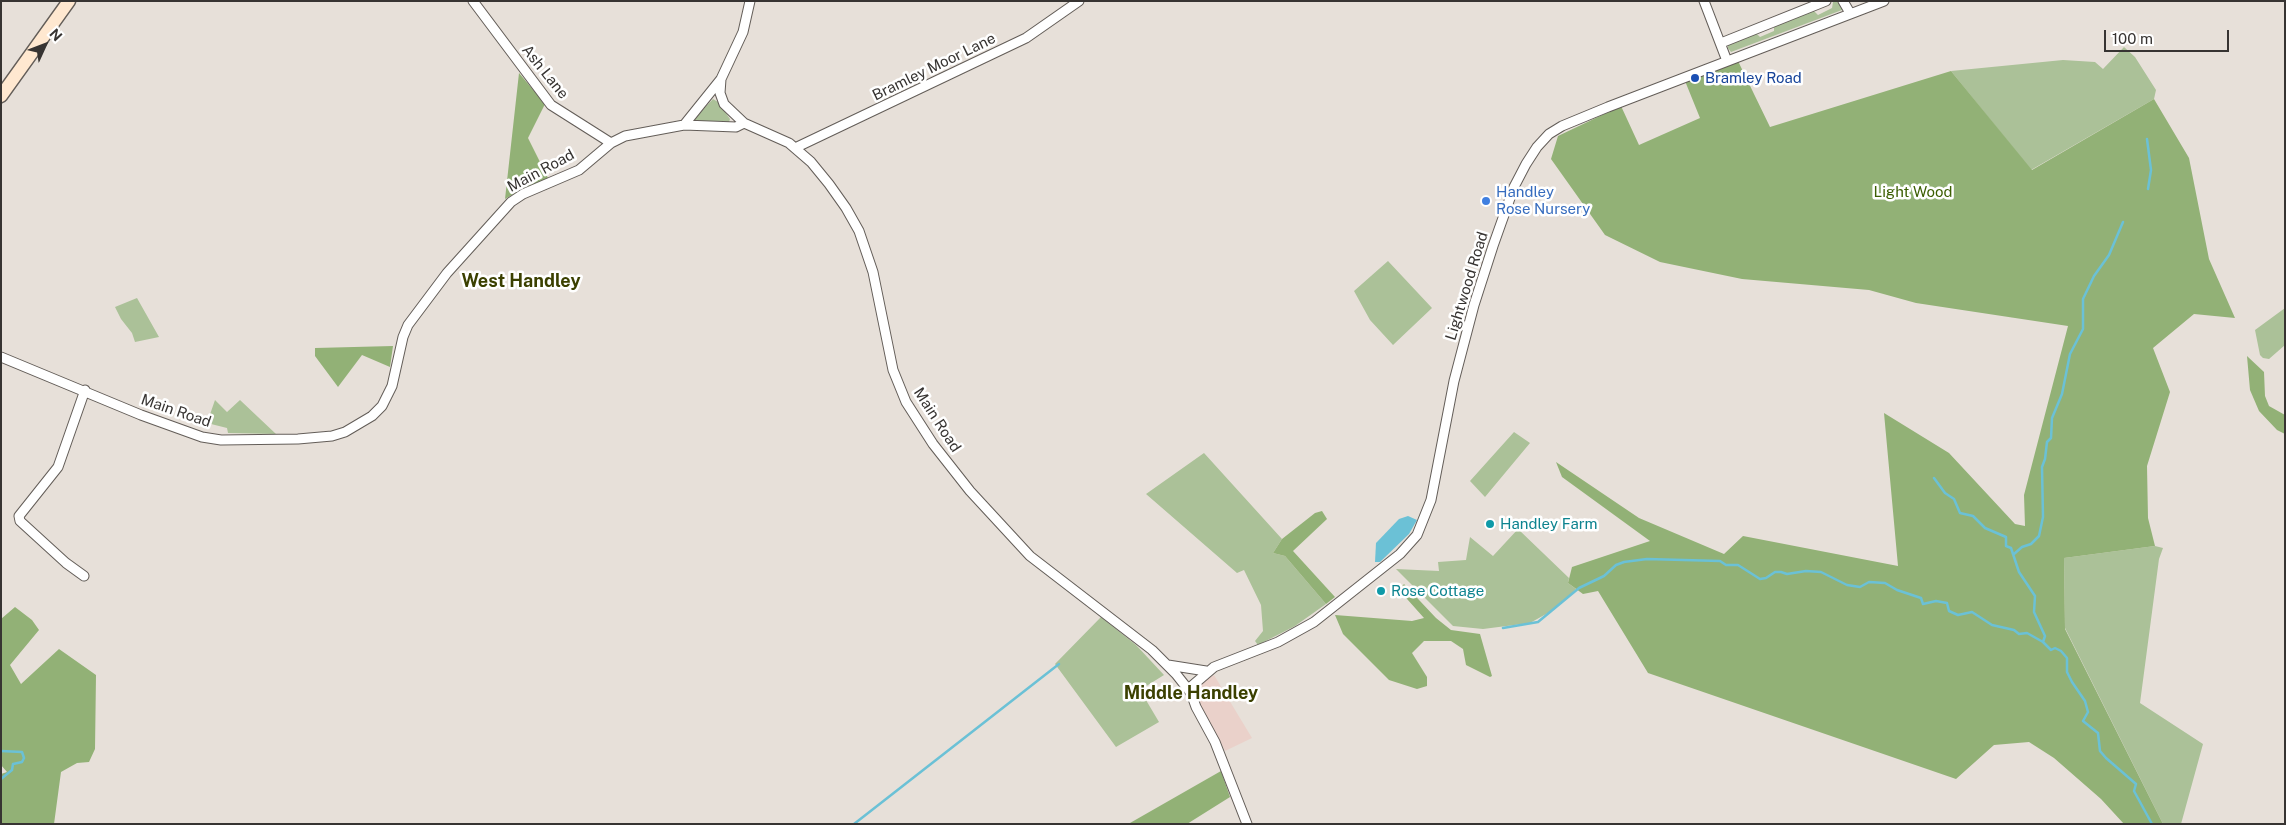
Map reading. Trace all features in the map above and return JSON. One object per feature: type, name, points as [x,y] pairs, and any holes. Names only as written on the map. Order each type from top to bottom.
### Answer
[{"type":"street","points":[[1,96],[69,1]]},
{"type":"street","name":"Ash Lane","points":[[473,1],[551,105],[611,143]]},
{"type":"street","points":[[684,125],[721,79],[743,32],[750,1]]},
{"type":"street","name":"Bramley Moor Lane","points":[[795,148],[1026,38],[1079,1]]},
{"type":"street","points":[[1704,1],[1727,60]]},
{"type":"street","points":[[1721,43],[1826,1]]},
{"type":"street","points":[[1843,1],[1850,13]]},
{"type":"street","name":"Lightwood Road","points":[[1206,671],[1278,642],[1314,622],[1400,554],[1417,535],[1431,500],[1454,381],[1474,305],[1514,187],[1537,147],[1549,134],[1562,126],[1727,60],[1884,1]]},
{"type":"street","points":[[721,79],[720,93],[724,104],[744,123]]},
{"type":"street","name":"Main Road","points":[[1,357],[202,437],[221,440],[298,439],[332,436],[344,432],[372,416],[382,406],[392,386],[402,337],[408,325],[447,273],[502,211],[524,194],[578,170],[611,143],[625,136],[684,125],[736,127],[744,123],[779,138],[795,148],[811,162],[846,208],[859,231],[873,272],[893,370],[906,402],[933,444],[970,491],[1030,556],[1152,650],[1168,665],[1191,693],[1196,707],[1222,758],[1247,824]]},
{"type":"street","points":[[84,576],[66,563],[20,521],[18,516],[58,467],[85,390]]},
{"type":"street","points":[[1168,665],[1206,671]]},
{"type":"street","points":[[1191,693],[1193,685],[1206,671]]},
{"type":"shaded area","points":[[1214,675],[1252,738],[1225,751],[1200,706],[1197,694],[1201,682]]},
{"type":"green space","points":[[1839,1],[1845,7],[1842,10],[1731,52],[1728,48],[1728,45],[1755,32],[1760,37],[1774,31],[1774,25],[1813,10],[1818,15],[1832,8],[1833,2]]},
{"type":"green space","points":[[2124,47],[2135,57],[2156,90],[2154,99],[2031,170],[1951,71],[2063,60],[2095,62],[2103,69]]},
{"type":"green space","name":"Light Wood","points":[[1738,61],[1770,127],[1951,71],[2032,170],[2154,99],[2189,158],[2209,259],[2235,318],[2194,314],[2153,348],[2170,392],[2147,466],[2148,518],[2155,546],[2064,558],[2065,629],[2163,824],[2124,824],[2101,799],[2054,758],[2029,742],[1994,745],[1956,779],[1648,673],[1598,591],[1583,594],[1568,583],[1572,567],[1650,541],[1562,477],[1556,462],[1639,518],[1724,554],[1743,536],[1898,566],[1884,413],[1949,453],[2015,524],[2025,526],[2024,495],[2068,326],[1916,303],[1869,290],[1742,279],[1660,262],[1605,235],[1551,159],[1558,136],[1621,106],[1639,145],[1700,118],[1685,81]]},
{"type":"green space","points":[[519,73],[545,104],[528,138],[549,180],[517,192],[505,199]]},
{"type":"green space","points":[[713,99],[718,102],[730,119],[729,122],[696,121],[694,119]]},
{"type":"green space","points":[[1388,261],[1432,308],[1393,345],[1370,320],[1354,291]]},
{"type":"green space","points":[[137,298],[159,337],[135,342],[132,333],[121,319],[115,307]]},
{"type":"green space","points":[[2285,308],[2285,345],[2269,359],[2263,358],[2260,355],[2255,330]]},
{"type":"green space","points":[[393,346],[390,367],[362,355],[338,387],[315,356],[315,348]]},
{"type":"green space","points":[[2247,356],[2264,372],[2265,396],[2269,406],[2285,415],[2285,434],[2277,430],[2259,411],[2250,390]]},
{"type":"green space","points":[[215,400],[227,412],[240,400],[276,434],[228,433],[227,428],[207,423]]},
{"type":"green space","points":[[1514,432],[1530,443],[1485,497],[1470,481]]},
{"type":"green space","points":[[1204,453],[1282,539],[1273,553],[1285,556],[1326,604],[1295,626],[1258,645],[1255,641],[1263,631],[1261,605],[1244,570],[1237,573],[1146,494]]},
{"type":"green space","points":[[1322,511],[1327,519],[1293,551],[1335,597],[1326,604],[1285,556],[1273,553],[1282,539],[1315,513]]},
{"type":"green space","points":[[1518,529],[1569,578],[1568,583],[1576,589],[1555,609],[1530,623],[1483,629],[1453,626],[1396,569],[1439,571],[1438,562],[1466,560],[1470,537],[1493,556]]},
{"type":"green space","points":[[2155,546],[2163,548],[2159,559],[2140,703],[2203,744],[2181,824],[2163,824],[2065,628],[2064,558]]},
{"type":"green space","points":[[1404,584],[1436,618],[1451,630],[1480,634],[1492,676],[1490,677],[1466,665],[1463,649],[1451,641],[1424,641],[1412,653],[1427,677],[1427,686],[1417,689],[1389,680],[1343,634],[1335,615],[1412,621],[1424,618],[1399,590]]},
{"type":"green space","points":[[15,607],[32,620],[39,630],[10,665],[21,684],[59,649],[96,675],[95,749],[89,762],[77,763],[61,772],[54,824],[1,824],[1,774],[7,772],[1,765],[1,619]]},
{"type":"green space","points":[[1101,617],[1136,645],[1164,675],[1140,690],[1159,722],[1116,747],[1055,664]]},
{"type":"green space","points":[[1221,771],[1230,797],[1187,824],[1130,823]]},
{"type":"water","points":[[1408,516],[1417,520],[1409,534],[1380,562],[1375,562],[1376,543],[1399,519]]},
{"type":"waterway","points":[[2147,139],[2151,170],[2148,189]]},
{"type":"waterway","points":[[2014,554],[2022,547],[2031,544],[2039,536],[2043,517],[2042,467],[2047,442],[2051,438],[2052,418],[2062,394],[2070,354],[2083,329],[2083,299],[2094,276],[2109,255],[2123,222]]},
{"type":"waterway","points":[[1934,478],[1945,493],[1954,499],[1960,513],[1973,516],[1985,528],[2006,537],[2006,546],[2011,548],[2019,572],[2035,596],[2034,612],[2045,636],[2043,642]]},
{"type":"waterway","points":[[1503,628],[1538,622],[1579,588],[1604,576],[1616,565],[1647,559],[1720,561],[1726,565],[1738,565],[1760,579],[1766,578],[1775,572],[1787,574],[1806,571],[1821,572],[1847,585],[1860,587],[1869,582],[1885,583],[1897,590],[1921,598],[1923,604],[1936,601],[1947,603],[1949,611],[1958,615],[1972,612],[1992,625],[2014,630],[2019,634],[2027,633],[2043,642],[2051,650],[2055,648],[2061,651],[2067,658],[2067,672],[2085,701],[2088,712],[2083,721],[2098,733],[2100,751],[2136,784],[2134,791],[2152,824]]},
{"type":"waterway","points":[[854,824],[1059,664]]},
{"type":"waterway","points":[[1,751],[22,752],[24,758],[22,762],[13,764],[12,770],[1,779]]},
{"type":"place","name":"Bramley Road","points":[[1695,78]]},
{"type":"place","name":"Handley Rose Nursery","points":[[1486,201]]},
{"type":"place","name":"Handley Farm","points":[[1490,524]]},
{"type":"place","name":"Rose Cottage","points":[[1381,591]]},
{"type":"district","name":"West Handley","points":[[521,281]]},
{"type":"district","name":"Middle Handley","points":[[1191,693]]}]
